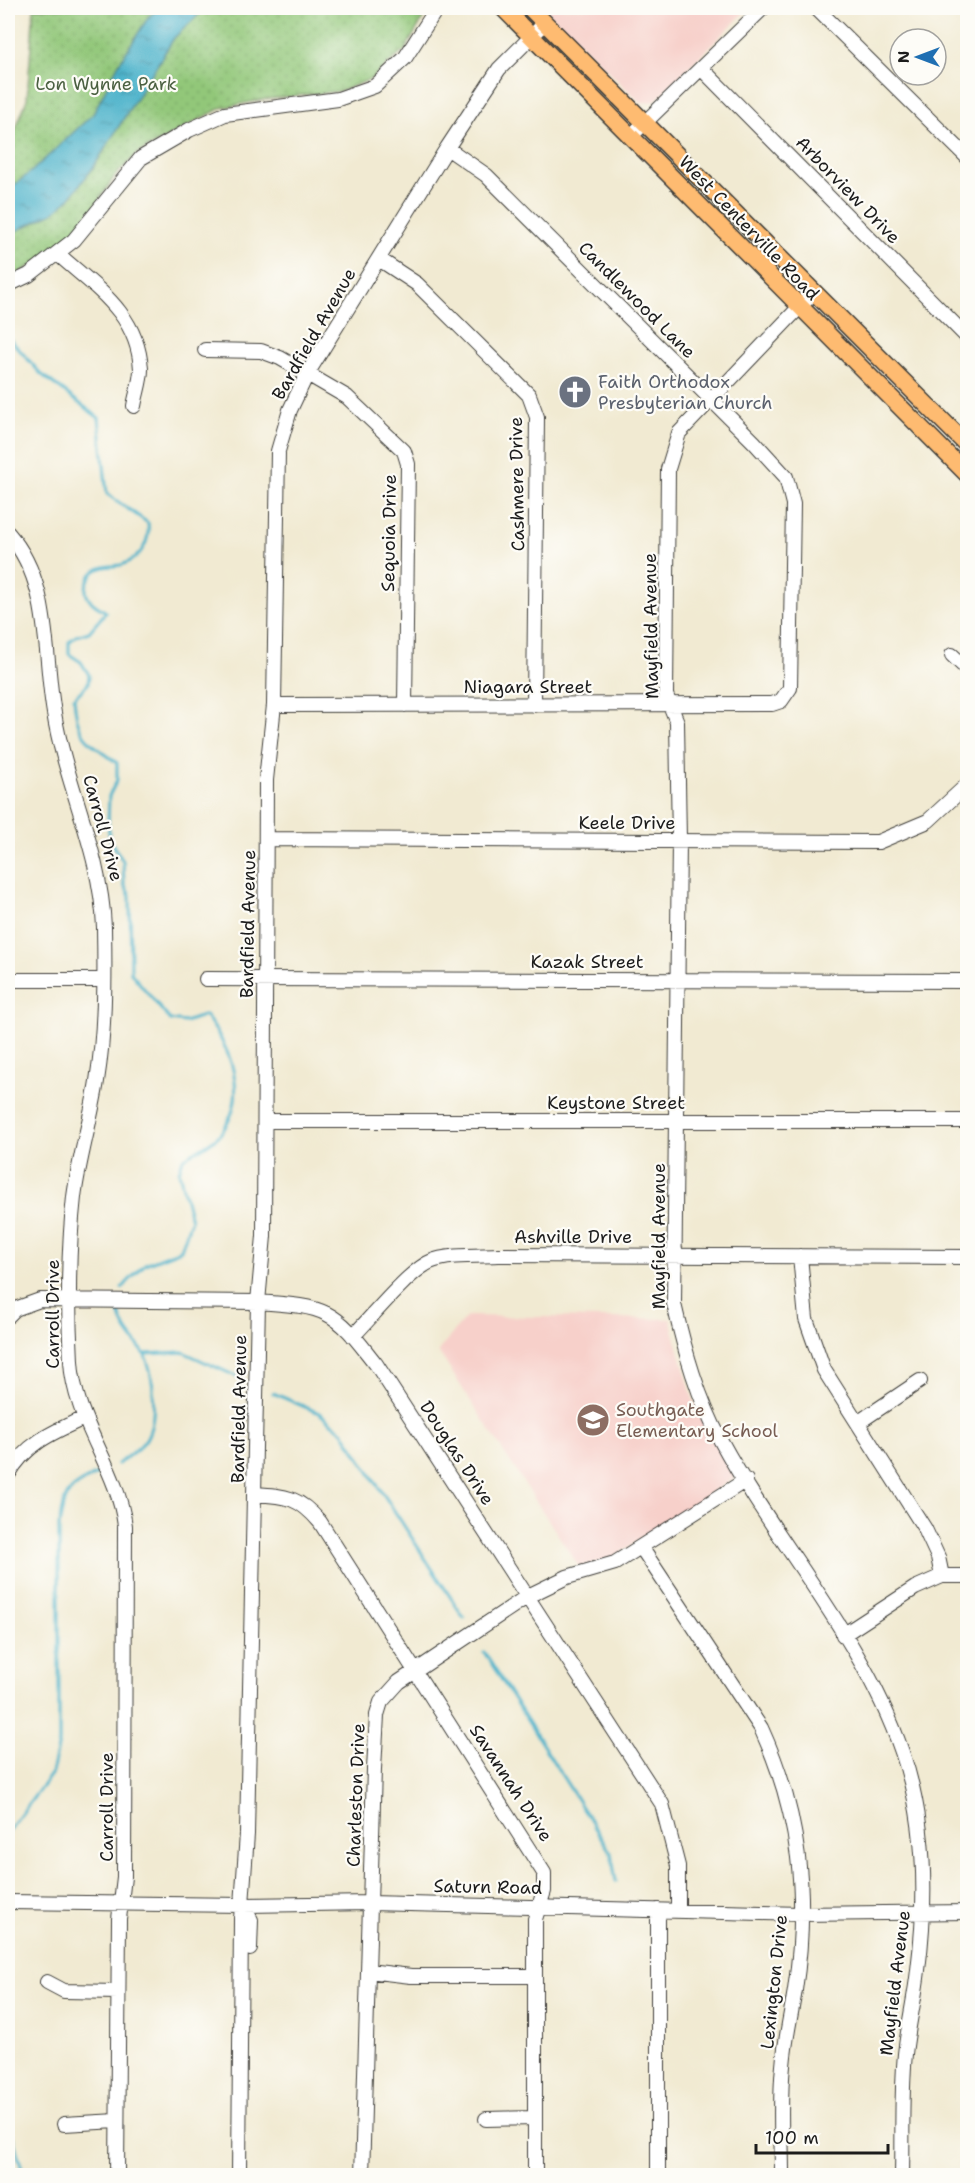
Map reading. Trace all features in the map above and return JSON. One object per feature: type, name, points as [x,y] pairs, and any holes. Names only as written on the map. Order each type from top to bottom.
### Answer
[{"type":"main road","name":"West Centerville Road","points":[[502,8],[968,475]]},
{"type":"main road","name":"West Centerville Road","points":[[530,8],[968,446]]},
{"type":"street","points":[[8,285],[29,275],[58,255],[87,225],[125,174],[141,158],[189,130],[225,114],[338,99],[375,86],[405,58],[437,8]]},
{"type":"street","points":[[631,136],[763,8]]},
{"type":"street","points":[[816,8],[968,158]]},
{"type":"street","name":"Bardfield Avenue","points":[[239,2175],[240,1997],[255,1494],[258,1302],[264,1236],[266,780],[274,705],[278,451],[290,410],[308,374],[447,148],[500,69],[545,22]]},
{"type":"street","name":"Arborview Drive","points":[[701,68],[968,338]]},
{"type":"street","name":"Candlewood Lane","points":[[447,148],[486,175],[778,468],[791,490],[792,671],[790,688],[781,701]]},
{"type":"street","points":[[58,255],[123,313],[133,332],[141,370],[134,406]]},
{"type":"street","name":"Cashmere Drive","points":[[379,259],[417,284],[529,394],[537,417],[534,705]]},
{"type":"street","name":"Mayfield Avenue","points":[[813,293],[679,433],[668,470],[666,695],[668,705],[677,722],[679,840],[674,1304],[684,1348],[706,1410],[722,1442],[874,1686],[903,1754],[918,1818],[923,1912],[918,1971],[903,2076],[902,2175]]},
{"type":"street","name":"Sequoia Drive","points":[[204,350],[261,351],[308,374],[362,409],[404,451],[408,464],[405,705]]},
{"type":"street","name":"Carroll Drive","points":[[8,533],[22,550],[37,582],[44,618],[57,732],[101,883],[104,980],[102,1039],[97,1081],[74,1195],[70,1300],[72,1381],[84,1418],[116,1490],[125,1526],[125,1853],[118,1992],[117,2175]]},
{"type":"street","points":[[952,655],[968,670]]},
{"type":"street","name":"Niagara Street","points":[[274,705],[668,705],[772,704],[781,701]]},
{"type":"street","name":"Keele Drive","points":[[267,839],[878,842],[928,820],[968,784]]},
{"type":"street","name":"Kazak Street","points":[[206,979],[968,981]]},
{"type":"street","points":[[8,980],[104,980]]},
{"type":"street","name":"Keystone Street","points":[[265,1121],[968,1121]]},
{"type":"street","name":"Ashville Drive","points":[[353,1336],[430,1262],[500,1255],[968,1257]]},
{"type":"street","points":[[800,1256],[802,1299],[812,1339],[824,1370],[925,1528],[938,1557],[942,1576]]},
{"type":"street","name":"Douglas Drive","points":[[8,1316],[15,1309],[30,1303],[70,1300],[258,1302],[288,1304],[327,1314],[353,1336],[376,1364],[662,1804],[678,1866],[678,1910]]},
{"type":"street","points":[[859,1422],[920,1381]]},
{"type":"street","points":[[8,1475],[22,1454],[43,1437],[84,1418]]},
{"type":"street","name":"Charleston Drive","points":[[362,2175],[377,1714],[381,1702],[399,1682],[528,1596],[567,1577],[615,1563],[746,1480]]},
{"type":"street","name":"Savannah Drive","points":[[255,1494],[286,1496],[306,1504],[320,1522],[417,1670],[538,1860],[544,1873],[544,1891],[537,1906],[535,2175]]},
{"type":"street","name":"Lexington Drive","points":[[641,1547],[761,1728],[776,1761],[796,1832],[800,1914],[795,1991],[782,2069],[782,2175]]},
{"type":"street","points":[[843,1635],[915,1587],[942,1576],[968,1576]]},
{"type":"street","name":"Saturn Road","points":[[8,1902],[243,1905],[370,1903],[800,1914],[968,1912]]},
{"type":"street","points":[[658,1910],[658,2175]]},
{"type":"street","points":[[368,1971],[411,1976],[535,1976]]},
{"type":"street","points":[[47,1982],[64,1991],[118,1992]]},
{"type":"street","points":[[486,2119],[535,2118]]},
{"type":"street","points":[[64,2124],[117,2121]]},
{"type":"shaded area","points":[[543,8],[749,8],[655,101],[641,103]]},
{"type":"shaded area","name":"Southgate Elementary School","points":[[467,1316],[670,1319],[693,1399],[714,1442],[736,1477],[609,1560],[579,1567],[438,1351]]},
{"type":"green space","name":"Lon Wynne Park","points":[[34,8],[429,8],[405,50],[371,79],[341,91],[267,99],[221,108],[138,153],[115,176],[95,206],[56,252],[8,279],[8,149],[27,99]]},
{"type":"water","points":[[161,8],[206,8],[174,38],[93,168],[68,200],[53,213],[8,235],[8,190],[32,171],[93,114],[118,65],[149,16]]},
{"type":"waterway","points":[[8,337],[41,374],[99,418],[107,494],[148,523],[148,536],[144,548],[136,557],[121,565],[97,570],[87,582],[88,597],[106,612],[89,632],[76,636],[69,642],[69,654],[81,662],[89,675],[88,684],[74,698],[75,712],[85,737],[117,763],[117,780],[109,796],[108,824],[110,840],[123,861],[124,884],[130,896],[131,973],[170,1020],[185,1022],[205,1015],[223,1042],[234,1072],[236,1088],[230,1118],[221,1133],[183,1159],[179,1172],[191,1220],[181,1250],[145,1264],[122,1288]]},
{"type":"waterway","points":[[118,1464],[140,1446],[148,1435],[154,1398],[147,1361],[126,1329],[119,1312]]},
{"type":"waterway","points":[[144,1354],[183,1352],[240,1378]]},
{"type":"waterway","points":[[273,1393],[319,1413],[343,1432],[464,1618]]},
{"type":"waterway","points":[[8,1832],[52,1773],[59,1743],[59,1526],[63,1506],[69,1493],[80,1483],[98,1474]]},
{"type":"waterway","points":[[484,1652],[611,1853],[616,1881]]},
{"type":"waterway","points":[[8,2121],[24,2176]]},
{"type":"place","name":"Faith Orthodox Presbyterian Church","points":[[575,392]]},
{"type":"place","name":"Southgate Elementary School","points":[[593,1420]]}]
